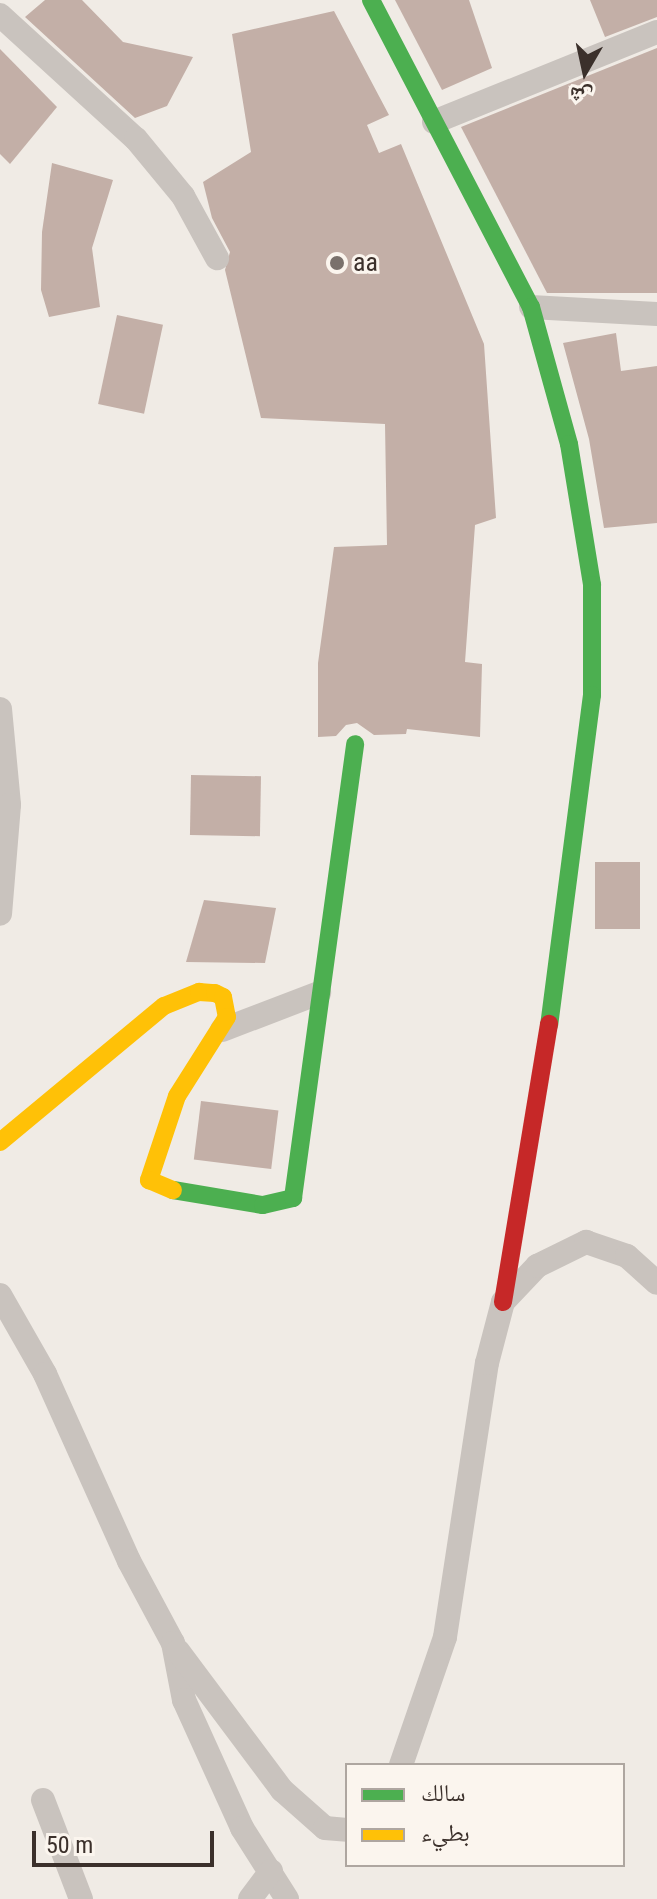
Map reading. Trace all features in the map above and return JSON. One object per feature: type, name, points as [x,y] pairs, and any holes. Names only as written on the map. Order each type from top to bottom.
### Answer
[{"type":"street","points":[[371,0],[531,307],[558,391],[585,520],[594,641],[565,931],[503,1302],[487,1363],[445,1637],[402,1763]]},
{"type":"street","points":[[0,15],[136,139],[183,196],[217,258]]},
{"type":"street","points":[[434,122],[657,32]]},
{"type":"street","points":[[531,307],[657,314]]},
{"type":"street","points":[[0,709],[9,805],[0,914]]},
{"type":"street","points":[[0,1142],[164,1006],[199,992],[215,993],[227,1008],[222,1030],[177,1096],[149,1180],[159,1188],[284,1204],[296,1186],[319,993],[355,744]]},
{"type":"street","points":[[222,1030],[319,993]]},
{"type":"street","points":[[503,1302],[537,1266],[586,1242],[627,1256],[657,1283]]},
{"type":"street","points":[[0,1295],[45,1374],[129,1561],[173,1643],[282,1790],[325,1828],[345,1830]]},
{"type":"street","points":[[173,1643],[194,1725],[242,1828],[287,1899]]},
{"type":"street","points":[[43,1800],[81,1899]]},
{"type":"street","points":[[250,1899],[271,1871]]},
{"type":"building","points":[[45,0],[82,0],[123,42],[193,57],[167,106],[135,118],[25,17]]},
{"type":"building","points":[[395,0],[469,0],[492,68],[442,90]]},
{"type":"building","points":[[590,0],[657,0],[657,17],[605,37]]},
{"type":"building","name":"aa","points":[[334,11],[389,115],[367,125],[379,153],[401,144],[484,344],[496,518],[475,525],[465,662],[482,664],[480,737],[407,729],[406,734],[374,735],[357,723],[346,725],[336,736],[318,737],[318,663],[334,547],[387,545],[385,424],[261,418],[225,270],[230,252],[212,218],[203,182],[251,152],[232,34]]},
{"type":"building","points":[[657,48],[657,293],[547,293],[461,127]]},
{"type":"building","points":[[0,49],[57,107],[10,164],[0,154]]},
{"type":"building","points":[[52,163],[113,180],[92,248],[100,307],[49,317],[41,290],[42,232]]},
{"type":"building","points":[[117,315],[163,325],[144,414],[98,404]]},
{"type":"building","points":[[616,333],[621,371],[657,366],[657,523],[604,528],[589,439],[563,343]]},
{"type":"building","points":[[191,775],[261,776],[260,836],[190,835]]},
{"type":"building","points":[[595,862],[640,862],[640,929],[595,929]]},
{"type":"building","points":[[204,900],[276,908],[265,963],[186,962]]},
{"type":"building","points":[[201,1101],[278,1111],[271,1169],[194,1160]]},
{"type":"traffic: fast","points":[[371,0],[531,307],[569,444],[592,585],[592,695],[549,1024]]},
{"type":"traffic: fast","points":[[173,1190],[263,1205],[293,1198],[355,744]]},
{"type":"traffic: slow","points":[[0,1142],[164,1006],[199,992],[215,993],[223,997],[227,1017],[177,1096],[149,1180],[173,1190]]},
{"type":"traffic: jam","points":[[503,1302],[549,1024]]},
{"type":"place","name":"aa","points":[[337,263]]}]
